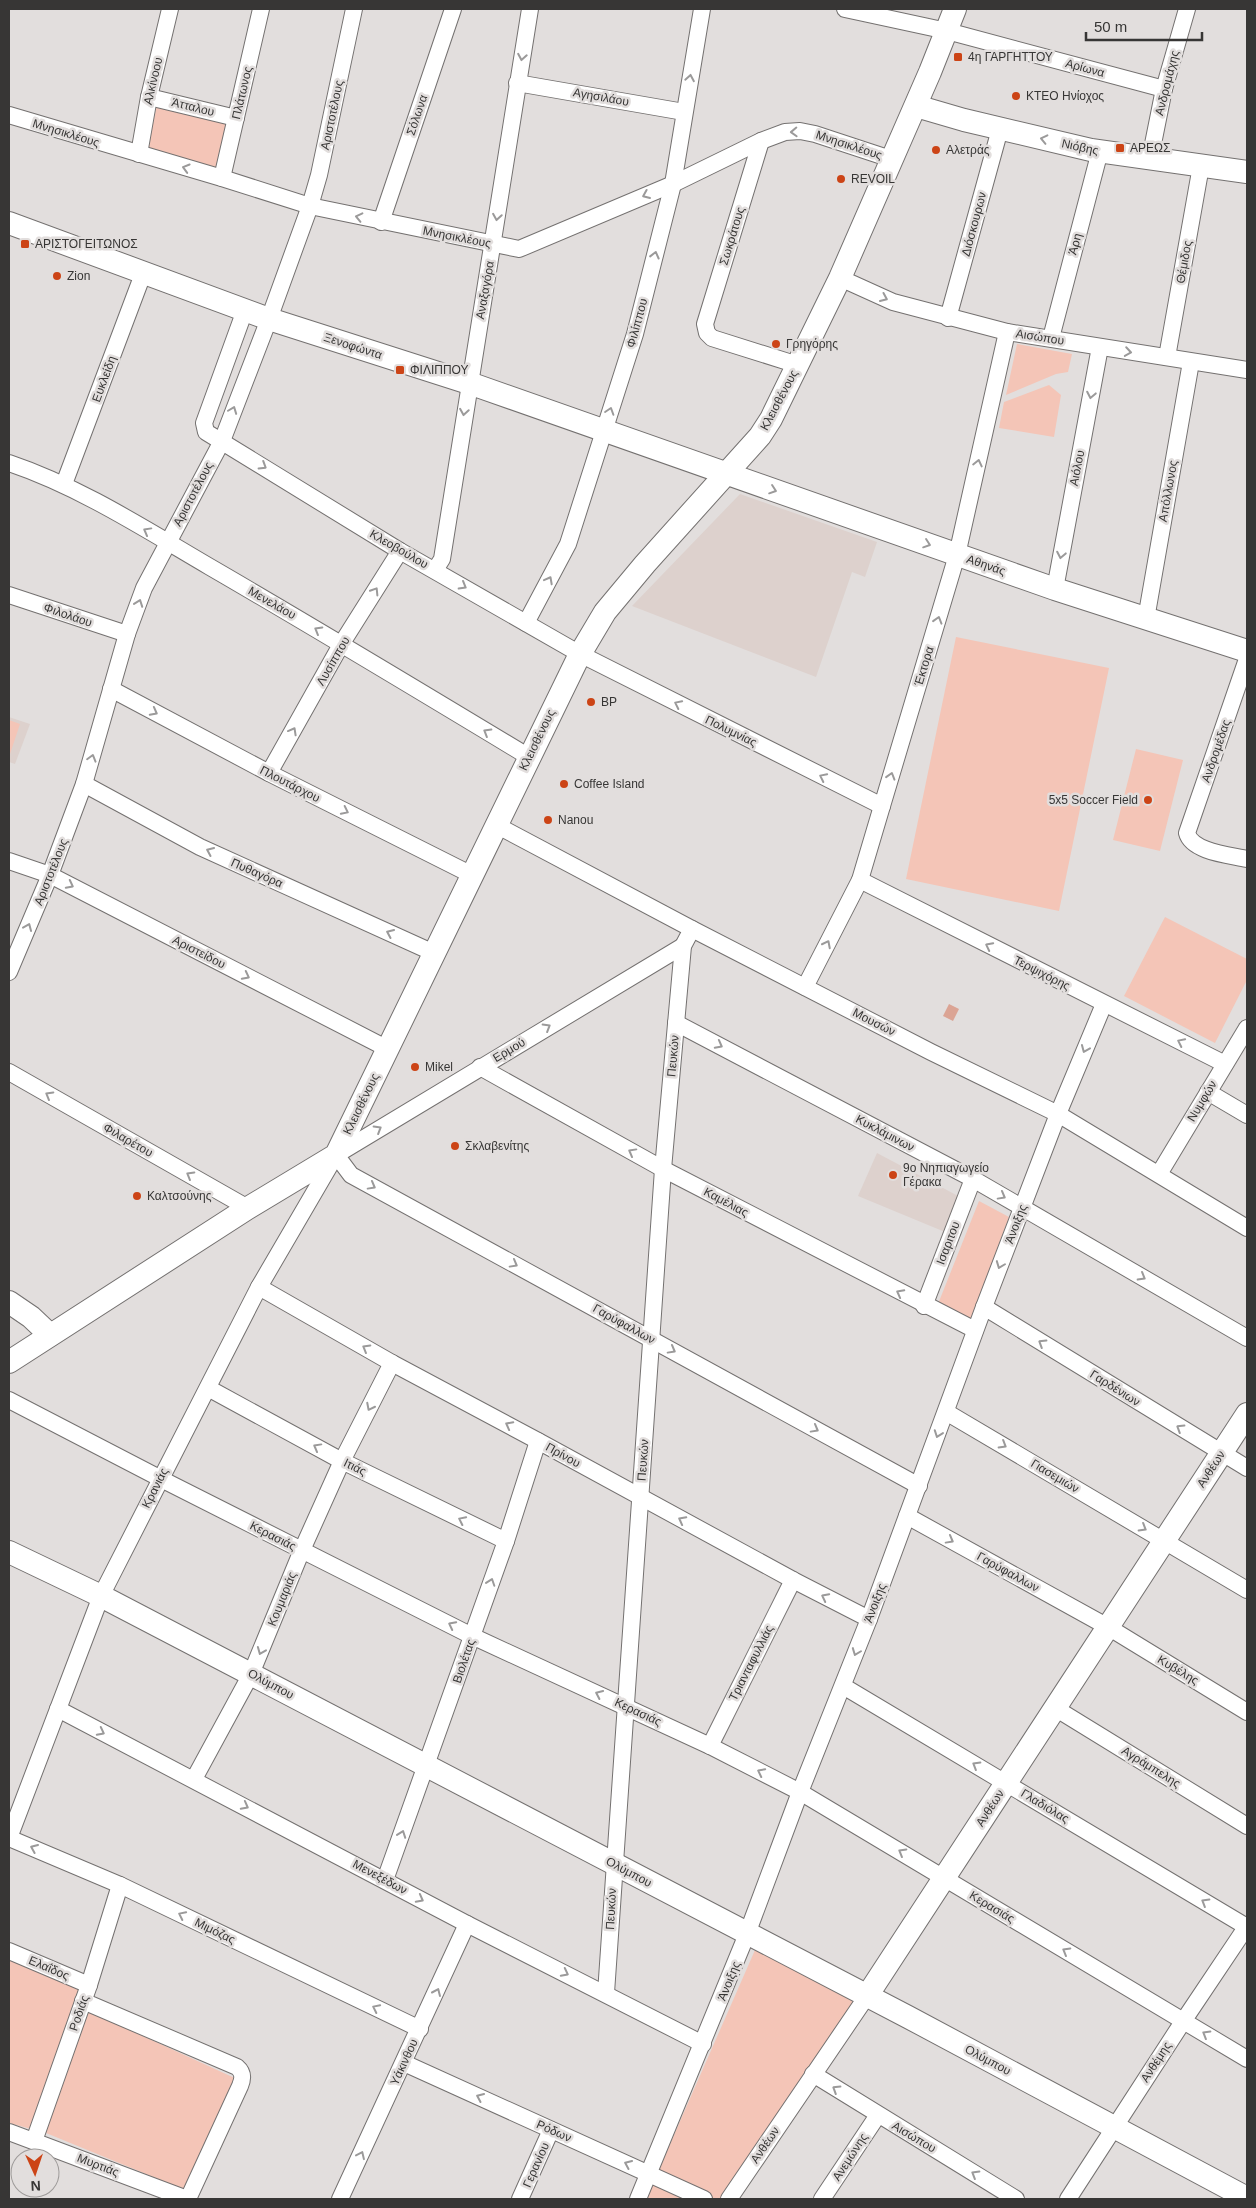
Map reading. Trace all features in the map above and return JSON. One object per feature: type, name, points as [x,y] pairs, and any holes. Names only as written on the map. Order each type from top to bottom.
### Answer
[{"type":"street","name":"Αλκίνοου","points":[[139,154],[149,96],[170,9]]},
{"type":"street","name":"Πλάτωνος","points":[[222,178],[261,9]]},
{"type":"street","name":"Αριστοτέλους","points":[[10,966],[50,875],[84,784],[127,634],[144,588],[222,441],[310,206],[319,175],[354,9]]},
{"type":"street","name":"Σόλωνα","points":[[381,222],[453,9]]},
{"type":"street","name":"Αναξαγόρα","points":[[436,570],[442,558],[530,9]]},
{"type":"street","name":"Φιλίππου","points":[[526,623],[568,544],[635,334],[673,184],[702,9]]},
{"type":"street","name":"Αρίωνα","points":[[847,9],[947,31],[1164,89]]},
{"type":"street","name":"Κλεισθένους","points":[[336,1155],[580,654],[606,612],[622,592],[760,436],[771,419],[840,278],[916,106],[947,31],[954,9]]},
{"type":"street","name":"Ανδρομάχης","points":[[1150,159],[1164,89],[1187,9]]},
{"type":"street","name":"Αγησιλάου","points":[[517,84],[684,112]]},
{"type":"street","name":"Άτταλου","points":[[149,96],[236,118]]},
{"type":"street","name":"Νιόβης","points":[[916,106],[1000,129],[1100,151],[1247,172]]},
{"type":"street","name":"Μνησικλέους","points":[[9,116],[222,178],[310,206],[519,249],[673,184],[761,141],[785,132],[800,131],[815,134],[891,159]]},
{"type":"street","name":"Διόσκουρων","points":[[948,318],[1000,129]]},
{"type":"street","name":"Σωκράτους","points":[[761,141],[705,324],[706,331],[712,338],[798,365]]},
{"type":"street","name":"Άρη","points":[[1051,338],[1100,151]]},
{"type":"street","name":"Θέμιδος","points":[[1167,358],[1201,166]]},
{"type":"street","name":"Ξενοφώντα","points":[[9,223],[269,319],[469,383],[727,474]]},
{"type":"street","name":"Ευκλείδη","points":[[64,484],[143,274]]},
{"type":"street","name":"Αισώπου","points":[[840,278],[893,302],[948,318],[1008,332],[1247,370]]},
{"type":"street","name":"Κλεοβούλου","points":[[245,310],[204,423],[206,432],[400,551],[580,654]]},
{"type":"street","name":"Έκτορα","points":[[805,987],[860,880],[957,555],[1008,332]]},
{"type":"street","name":"Αιόλου","points":[[1055,589],[1100,348]]},
{"type":"street","name":"Απόλλωνος","points":[[1146,619],[1191,362]]},
{"type":"street","name":"Μενελάου","points":[[9,463],[64,484],[167,542],[342,643],[529,757]]},
{"type":"street","name":"Αθηνάς","points":[[727,474],[1055,589],[1247,651]]},
{"type":"street","name":"Λυσίππου","points":[[268,774],[342,643],[400,551]]},
{"type":"street","name":"Φιλολάου","points":[[9,595],[127,634]]},
{"type":"street","name":"Πολυμνίας","points":[[580,654],[882,806]]},
{"type":"street","name":"Ανδρομέδας","points":[[1247,659],[1187,834],[1192,844],[1200,848],[1247,859]]},
{"type":"street","name":"Πλουτάρχου","points":[[111,689],[268,774],[472,875]]},
{"type":"street","name":"Πυθαγόρα","points":[[84,784],[200,847],[434,953]]},
{"type":"street","name":"Μουσών","points":[[496,825],[692,929],[1058,1114],[1247,1228]]},
{"type":"street","name":"Αριστείδου","points":[[9,861],[50,875],[388,1049]]},
{"type":"street","name":"Τερψιχόρης","points":[[860,880],[1225,1064]]},
{"type":"street","name":"Πευκών","points":[[606,1993],[663,1169],[683,946],[692,929]]},
{"type":"street","name":"Ερμού","points":[[336,1155],[683,946]]},
{"type":"street","name":"Άνοιξης","points":[[638,2199],[650,2174],[747,1934],[800,1792],[869,1619],[1022,1207],[1104,1004]]},
{"type":"street","name":"Κυκλάμινων","points":[[676,1023],[1022,1207],[1247,1338]]},
{"type":"street","name":"Νυμφών","points":[[1159,1174],[1247,1028]]},
{"type":"street","name":"Καμέλιας","points":[[480,1067],[663,1169],[924,1306],[975,1330]]},
{"type":"street","name":"Φιλαρέτου","points":[[9,1072],[248,1208]]},
{"type":"street","points":[[1208,1092],[1247,1115]]},
{"type":"street","points":[[9,1362],[248,1208],[336,1155]]},
{"type":"street","name":"Κρανιάς","points":[[9,1838],[101,1596],[159,1478],[208,1388],[259,1287],[336,1155]]},
{"type":"street","name":"Γαρύφαλλων","points":[[336,1155],[351,1175],[919,1486]]},
{"type":"street","name":"Ισαριτου","points":[[924,1306],[973,1180]]},
{"type":"street","name":"Πρίνου","points":[[259,1287],[392,1363],[538,1440],[640,1498],[869,1619]]},
{"type":"street","points":[[9,1302],[50,1335]]},
{"type":"street","name":"Γαρδένιων","points":[[984,1307],[1247,1468]]},
{"type":"street","name":"Κουμαριάς","points":[[194,1779],[251,1674],[302,1550],[342,1461],[392,1363]]},
{"type":"street","name":"Ιτιάς","points":[[208,1388],[342,1461],[506,1541]]},
{"type":"street","name":"Κερασιάς","points":[[9,1400],[472,1636],[626,1706],[800,1792],[1247,2059]]},
{"type":"street","name":"Γιασεμιών","points":[[946,1412],[1247,1590]]},
{"type":"street","name":"Ανθέων","points":[[729,2199],[867,1996],[1247,1414]]},
{"type":"street","name":"Βιολέτας","points":[[385,1880],[506,1541],[538,1440]]},
{"type":"street","name":"Γαρύφαλλων","points":[[907,1516],[1108,1627]]},
{"type":"street","name":"Ολύμπου","points":[[9,1552],[101,1596],[251,1674],[867,1996],[1247,2198]]},
{"type":"street","name":"Τριανταφυλλιάς","points":[[710,1746],[793,1580]]},
{"type":"street","name":"Κυβέλης","points":[[1108,1627],[1247,1712]]},
{"type":"street","name":"Γλαδιόλας","points":[[843,1686],[1247,1927]]},
{"type":"street","name":"Αγράμπελης","points":[[1055,1708],[1247,1826]]},
{"type":"street","name":"Μενεξέδων","points":[[58,1709],[467,1924],[703,2044]]},
{"type":"street","name":"Μιμόζας","points":[[9,1838],[120,1885],[420,2028]]},
{"type":"street","name":"Ροδιάς","points":[[34,2140],[86,1993],[120,1885]]},
{"type":"street","name":"Υάκινθου","points":[[340,2199],[467,1924]]},
{"type":"street","name":"Ανθέμης","points":[[1068,2199],[1184,2020],[1247,1927]]},
{"type":"street","name":"Ελαΐδος","points":[[9,1951],[86,1993],[237,2067],[242,2073],[243,2080],[187,2199]]},
{"type":"street","name":"Ρόδων","points":[[404,2063],[704,2199]]},
{"type":"street","name":"Αισώπου","points":[[813,2074],[1016,2199]]},
{"type":"street","name":"Ανεμώνης","points":[[822,2199],[878,2115]]},
{"type":"street","name":"Γερανίου","points":[[520,2199],[552,2130]]},
{"type":"street","name":"Μυρτιάς","points":[[9,2132],[187,2199]]},
{"type":"shaded area","points":[[157,104],[228,124],[216,169],[148,148]]},
{"type":"shaded area","points":[[1017,344],[1072,354],[1068,372],[1056,374],[1006,395]]},
{"type":"shaded area","points":[[1049,385],[1061,395],[1054,437],[999,428],[1004,402]]},
{"type":"shaded area","points":[[740,494],[877,542],[865,577],[852,572],[816,677],[632,606]]},
{"type":"shaded area","points":[[956,637],[1109,668],[1059,911],[906,879]]},
{"type":"shaded area","points":[[9,717],[30,724],[15,764],[9,762]]},
{"type":"shaded area","points":[[9,720],[20,724],[9,757]]},
{"type":"shaded area","name":"5x5 Soccer Field","points":[[1136,749],[1183,760],[1160,851],[1113,840]]},
{"type":"shaded area","points":[[1165,917],[1247,959],[1247,980],[1215,1043],[1124,996]]},
{"type":"shaded area","points":[[949,1004],[959,1009],[953,1021],[943,1016]]},
{"type":"shaded area","name":"9ο Νηπιαγωγείο Γέρακα","points":[[877,1153],[960,1197],[945,1232],[858,1196]]},
{"type":"shaded area","points":[[979,1201],[1009,1217],[970,1321],[938,1304]]},
{"type":"shaded area","points":[[755,1950],[854,2001],[721,2199],[646,2199]]},
{"type":"shaded area","points":[[9,1956],[80,1987],[86,2010],[239,2080],[190,2192],[46,2133],[9,2123]]},
{"type":"place","name":"4η ΓΑΡΓΗΤΤΟΥ","points":[[958,57]]},
{"type":"place","name":"ΚΤΕΟ Hνίοχος","points":[[1016,96]]},
{"type":"place","name":"ΑΡΕΩΣ","points":[[1120,148]]},
{"type":"place","name":"Αλετράς","points":[[936,150]]},
{"type":"place","name":"REVOIL","points":[[841,179]]},
{"type":"place","name":"ΑΡΙΣΤΟΓΕΙΤΩΝΟΣ","points":[[25,244]]},
{"type":"place","name":"Zion","points":[[57,276]]},
{"type":"place","name":"Γρηγόρης","points":[[776,344]]},
{"type":"place","name":"ΦΙΛΙΠΠΟΥ","points":[[400,370]]},
{"type":"place","name":"BP","points":[[591,702]]},
{"type":"place","name":"Coffee Island","points":[[564,784]]},
{"type":"place","name":"5x5 Soccer Field","points":[[1148,800]]},
{"type":"place","name":"Nanou","points":[[548,820]]},
{"type":"place","name":"Mikel","points":[[415,1067]]},
{"type":"place","name":"Σκλαβενίτης","points":[[455,1146]]},
{"type":"place","name":"9ο Νηπιαγωγείο Γέρακα","points":[[893,1175]]},
{"type":"place","name":"Καλτσούνης","points":[[137,1196]]}]
